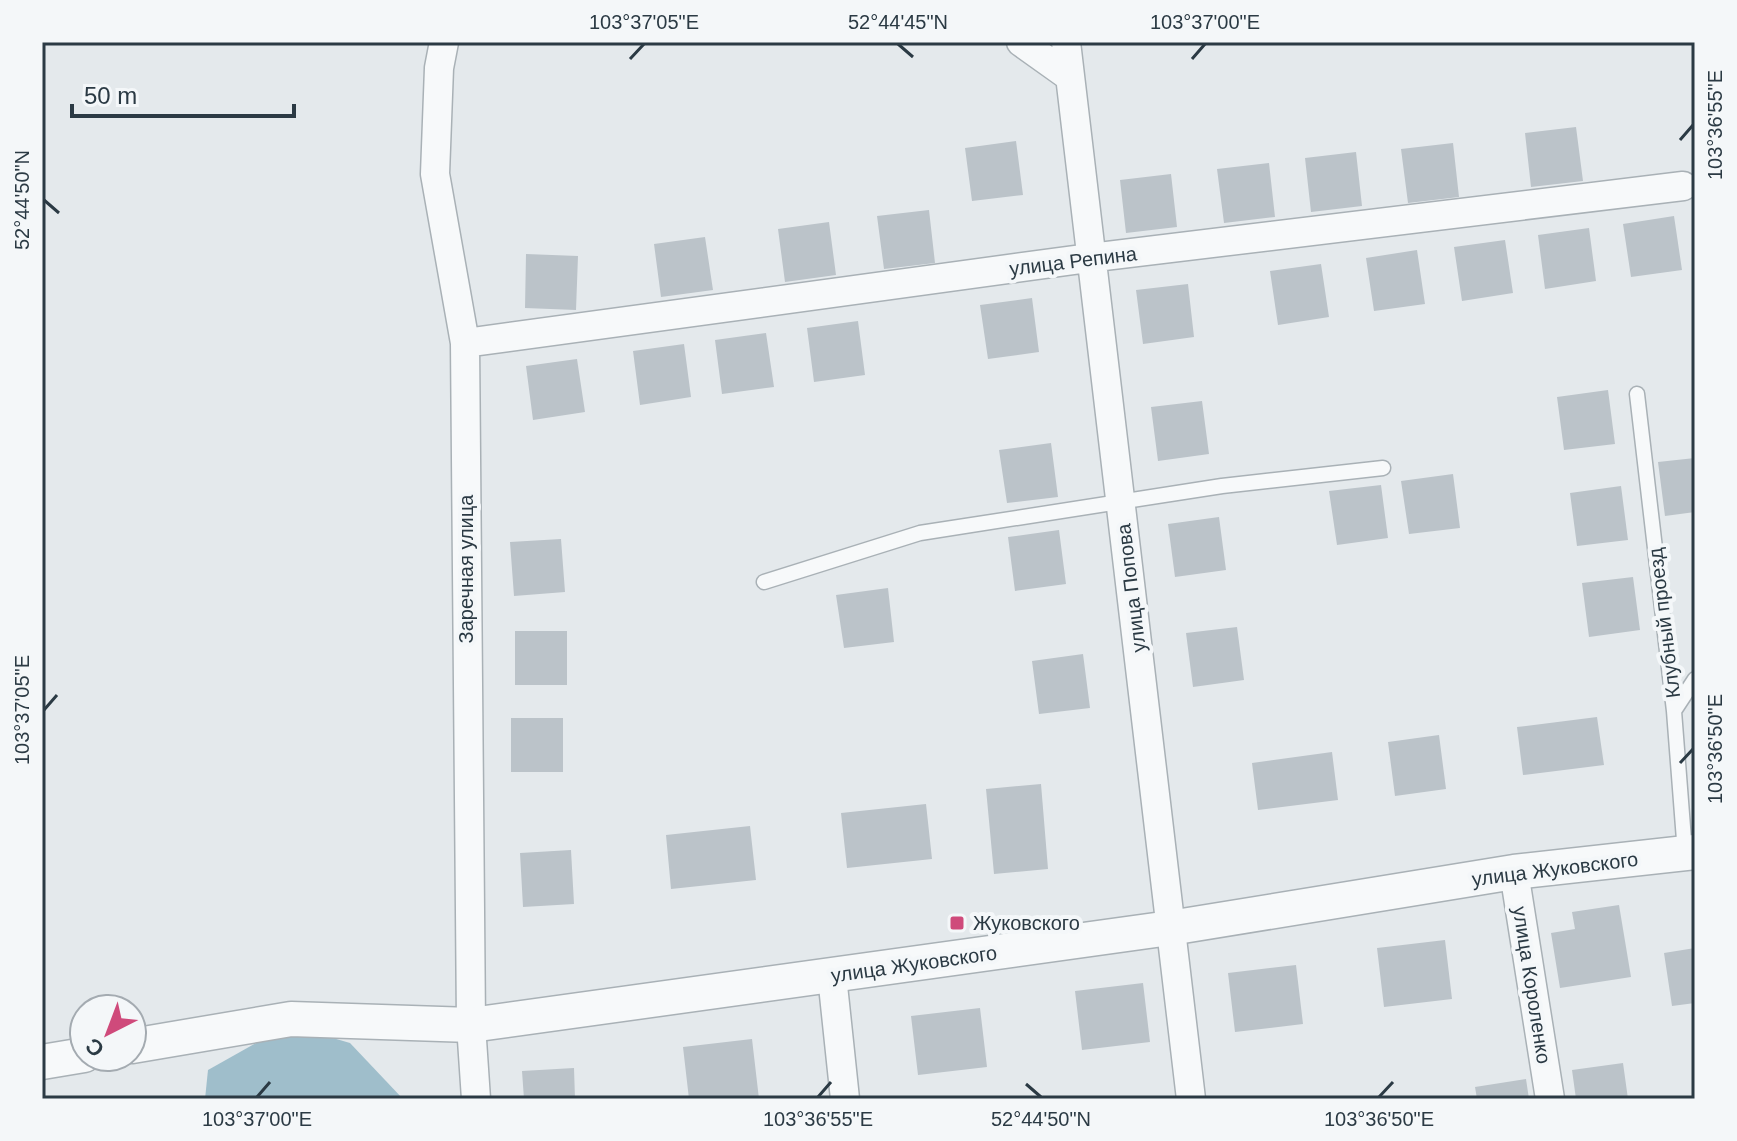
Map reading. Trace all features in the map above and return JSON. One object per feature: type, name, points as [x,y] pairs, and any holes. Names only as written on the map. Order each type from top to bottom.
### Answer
[{"type":"street","name":"Заречная улица","points":[[444,42],[439,68],[435,174],[465,343],[471,1025],[476,1099]]},
{"type":"street","points":[[1021,42],[1070,77]]},
{"type":"street","name":"улица Попова","points":[[1066,42],[1089,258],[1191,1099]]},
{"type":"street","name":"улица Репина","points":[[465,343],[1089,258],[1683,186]]},
{"type":"street","name":"улица Жуковского","points":[[148,1043],[291,1019],[471,1025],[1170,928],[1514,872],[1690,852]]},
{"type":"street","name":"улица Короленко","points":[[1514,872],[1550,1099]]},
{"type":"street","points":[[832,976],[845,1099]]},
{"type":"street","points":[[42,1062],[68,1058]]},
{"type":"lane","name":"Клубный проезд","points":[[1637,394],[1690,852]]},
{"type":"lane","points":[[764,582],[920,533],[1222,486],[1383,468]]},
{"type":"lane","points":[[1674,711],[1695,679]]},
{"type":"water","points":[[288,1025],[350,1043],[403,1099],[205,1099],[208,1070]]},
{"type":"building","points":[[1576,127],[1583,181],[1531,187],[1525,133]]},
{"type":"building","points":[[1016,141],[1023,195],[972,201],[965,148]]},
{"type":"building","points":[[1453,143],[1459,197],[1408,203],[1401,149]]},
{"type":"building","points":[[1356,152],[1362,206],[1311,212],[1305,158]]},
{"type":"building","points":[[1269,163],[1275,217],[1224,223],[1217,169]]},
{"type":"building","points":[[1171,174],[1177,227],[1126,233],[1120,180]]},
{"type":"building","points":[[929,210],[935,263],[884,269],[877,216]]},
{"type":"building","points":[[1674,216],[1682,270],[1631,277],[1623,224]]},
{"type":"building","points":[[829,222],[836,275],[785,282],[778,229]]},
{"type":"building","points":[[1589,228],[1596,281],[1545,289],[1538,235]]},
{"type":"building","points":[[705,237],[713,290],[661,297],[654,244]]},
{"type":"building","points":[[1505,240],[1513,293],[1462,301],[1454,247]]},
{"type":"building","points":[[1417,250],[1425,304],[1374,311],[1366,258]]},
{"type":"building","points":[[526,254],[578,256],[576,310],[525,308]]},
{"type":"building","points":[[1321,264],[1329,317],[1278,325],[1270,271]]},
{"type":"building","points":[[1188,284],[1194,337],[1143,344],[1136,290]]},
{"type":"building","points":[[1032,298],[1039,352],[988,359],[980,305]]},
{"type":"building","points":[[858,321],[865,375],[814,382],[807,328]]},
{"type":"building","points":[[766,333],[774,387],[722,394],[715,340]]},
{"type":"building","points":[[684,344],[691,397],[640,405],[633,351]]},
{"type":"building","points":[[577,359],[585,412],[533,420],[526,366]]},
{"type":"building","points":[[1608,390],[1615,444],[1564,450],[1557,397]]},
{"type":"building","points":[[1202,401],[1209,454],[1158,461],[1151,407]]},
{"type":"building","points":[[1051,443],[1058,497],[1007,503],[999,450]]},
{"type":"building","points":[[1695,458],[1695,512],[1665,516],[1658,462]]},
{"type":"building","points":[[1453,474],[1460,528],[1409,534],[1401,481]]},
{"type":"building","points":[[1381,485],[1388,538],[1337,545],[1329,491]]},
{"type":"building","points":[[1621,486],[1628,540],[1577,546],[1570,493]]},
{"type":"building","points":[[1219,517],[1226,570],[1175,577],[1168,524]]},
{"type":"building","points":[[1059,530],[1066,584],[1015,591],[1008,537]]},
{"type":"building","points":[[561,539],[565,592],[514,596],[510,542]]},
{"type":"building","points":[[1633,577],[1640,630],[1589,637],[1582,583]]},
{"type":"building","points":[[888,588],[894,642],[844,648],[836,595]]},
{"type":"building","points":[[1237,627],[1244,680],[1193,687],[1186,633]]},
{"type":"building","points":[[515,631],[567,631],[567,685],[515,685]]},
{"type":"building","points":[[1083,654],[1090,708],[1039,714],[1032,661]]},
{"type":"building","points":[[1597,717],[1604,765],[1523,775],[1517,727]]},
{"type":"building","points":[[511,718],[563,718],[563,772],[511,772]]},
{"type":"building","points":[[1439,735],[1446,789],[1395,796],[1388,742]]},
{"type":"building","points":[[1332,752],[1338,800],[1258,810],[1252,763]]},
{"type":"building","points":[[1041,784],[1048,869],[994,874],[986,789]]},
{"type":"building","points":[[926,804],[932,859],[847,868],[841,813]]},
{"type":"building","points":[[750,826],[756,880],[671,889],[666,835]]},
{"type":"building","points":[[571,850],[574,904],[523,907],[520,853]]},
{"type":"building","points":[[1619,905],[1631,977],[1560,988],[1551,933],[1575,929],[1572,912]]},
{"type":"building","points":[[1445,940],[1452,999],[1384,1007],[1377,948]]},
{"type":"building","points":[[1695,948],[1695,1003],[1672,1006],[1664,953]]},
{"type":"building","points":[[1296,965],[1303,1024],[1235,1032],[1228,973]]},
{"type":"building","points":[[1143,983],[1150,1042],[1082,1050],[1075,991]]},
{"type":"building","points":[[980,1008],[987,1067],[918,1075],[911,1016]]},
{"type":"building","points":[[752,1039],[759,1099],[689,1099],[683,1047]]},
{"type":"building","points":[[1623,1063],[1628,1099],[1576,1099],[1572,1070]]},
{"type":"building","points":[[574,1068],[575,1099],[524,1099],[522,1071]]},
{"type":"building","points":[[1526,1079],[1529,1099],[1477,1099],[1475,1087]]},
{"type":"place","name":"Жуковского","points":[[957,923]]}]
